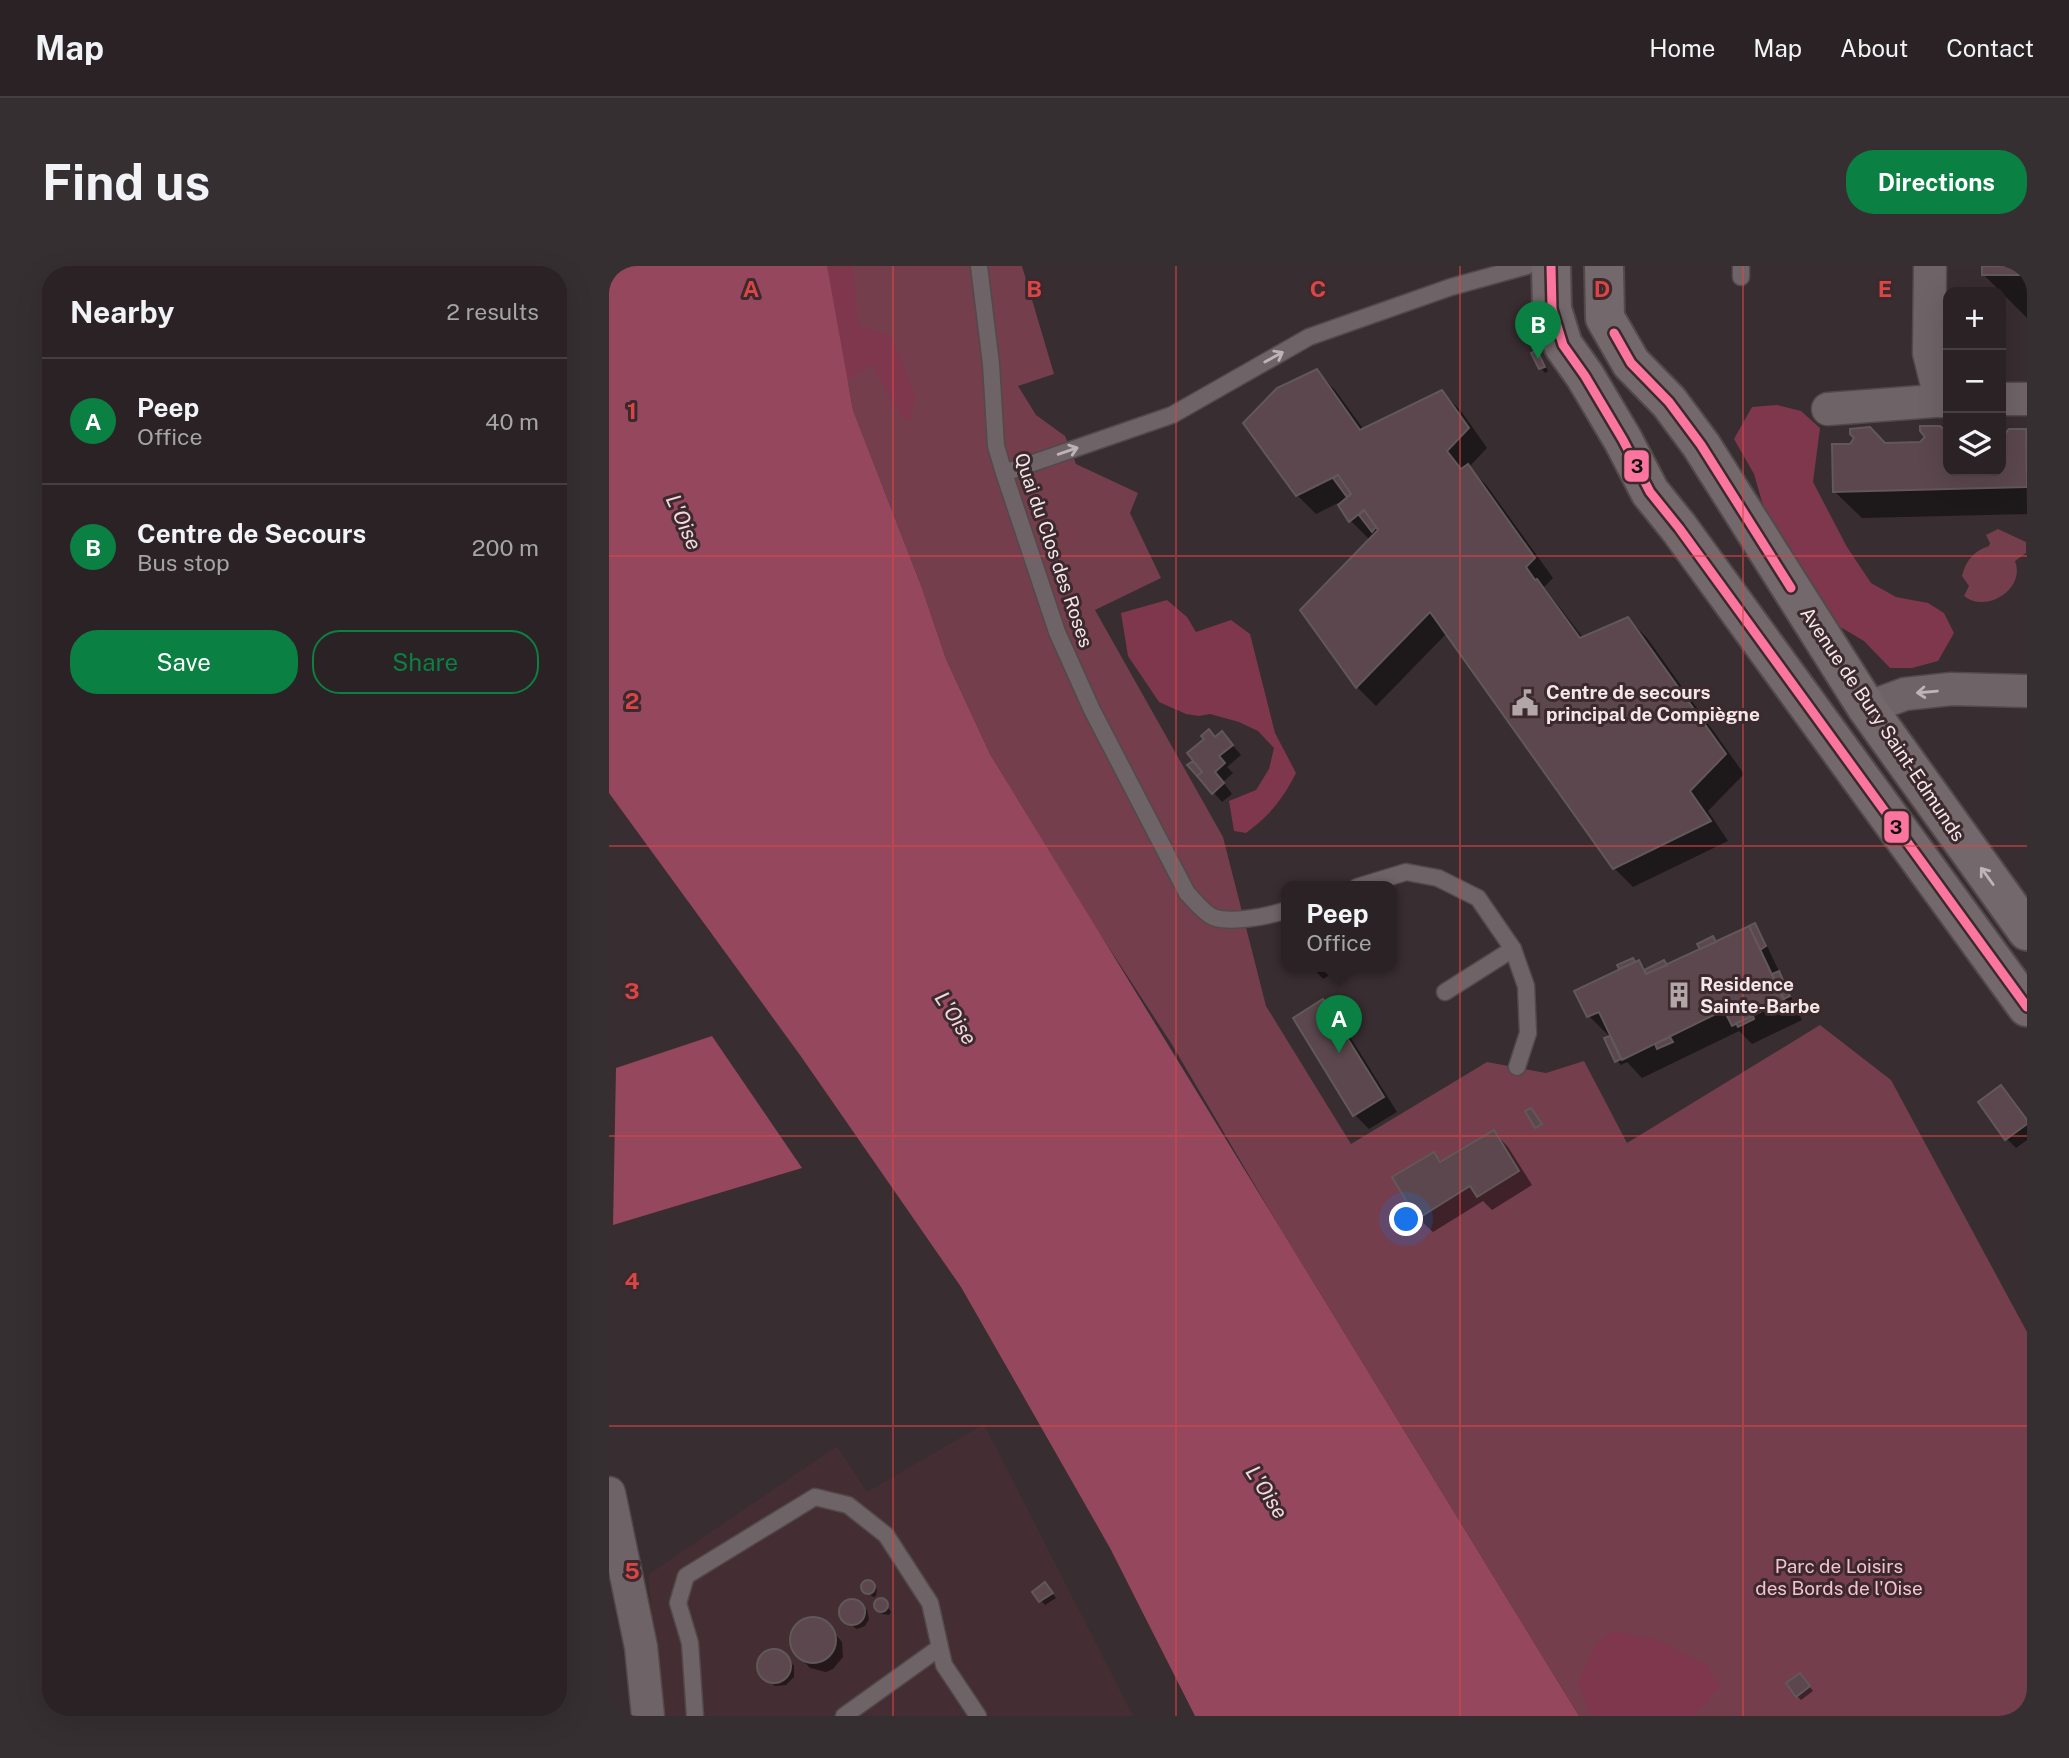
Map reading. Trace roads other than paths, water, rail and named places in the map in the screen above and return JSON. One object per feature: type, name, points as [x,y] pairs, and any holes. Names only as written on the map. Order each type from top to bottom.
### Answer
[{"type":"main road","points":[[1552,266],[1552,309],[1563,345],[1623,440],[1650,492],[1679,528],[2027,1007]]},
{"type":"main road","name":"Avenue de Bury Saint-Edmunds","points":[[1604,266],[1605,317],[1631,363],[1669,402],[1701,445],[1867,708],[2027,931]]},
{"type":"main road","points":[[1623,440],[1669,402]]},
{"type":"street","points":[[1930,266],[1929,353],[1943,395]]},
{"type":"street","points":[[2006,399],[2027,399]]},
{"type":"street","points":[[1828,408],[1943,401]]},
{"type":"street","points":[[1867,708],[1905,694],[1951,689],[2027,691]]},
{"type":"street","points":[[609,1493],[641,1647],[648,1716]]},
{"type":"lane","name":"Quai du Clos des Roses","points":[[979,266],[991,364],[996,446],[1057,632],[1092,710],[1188,893],[1212,917],[1231,919],[1266,916],[1281,912]]},
{"type":"lane","points":[[1004,473],[1172,415],[1309,337],[1451,287],[1527,266]]},
{"type":"lane","points":[[1378,881],[1406,873],[1438,878],[1478,898],[1513,949],[1526,986],[1528,1033],[1517,1067]]},
{"type":"lane","points":[[1445,992],[1513,949]]},
{"type":"lane","points":[[695,1716],[690,1643],[678,1603],[686,1576],[815,1497],[848,1504],[886,1535],[930,1603],[944,1665],[978,1716]]},
{"type":"lane","points":[[844,1716],[939,1648]]},
{"type":"water","name":"L'Oise","points":[[609,266],[827,266],[853,410],[922,588],[946,659],[990,754],[1579,1716],[1195,1716],[1110,1548],[961,1287],[800,1055],[609,793]]},
{"type":"water","points":[[712,1036],[802,1168],[613,1225],[616,1068]]},
{"type":"place","name":"Centre de Secours","points":[[1538,359]]},
{"type":"place","name":"Centre de secours principal de Compiègne","points":[[1525,703]]},
{"type":"place","name":"Residence Sainte-Barbe","points":[[1679,995]]},
{"type":"place","name":"Peep","points":[[1339,1053]]},
{"type":"park label","name":"Parc de Loisirs des Bords de l'Oise","points":[[1839,1577]]}]
